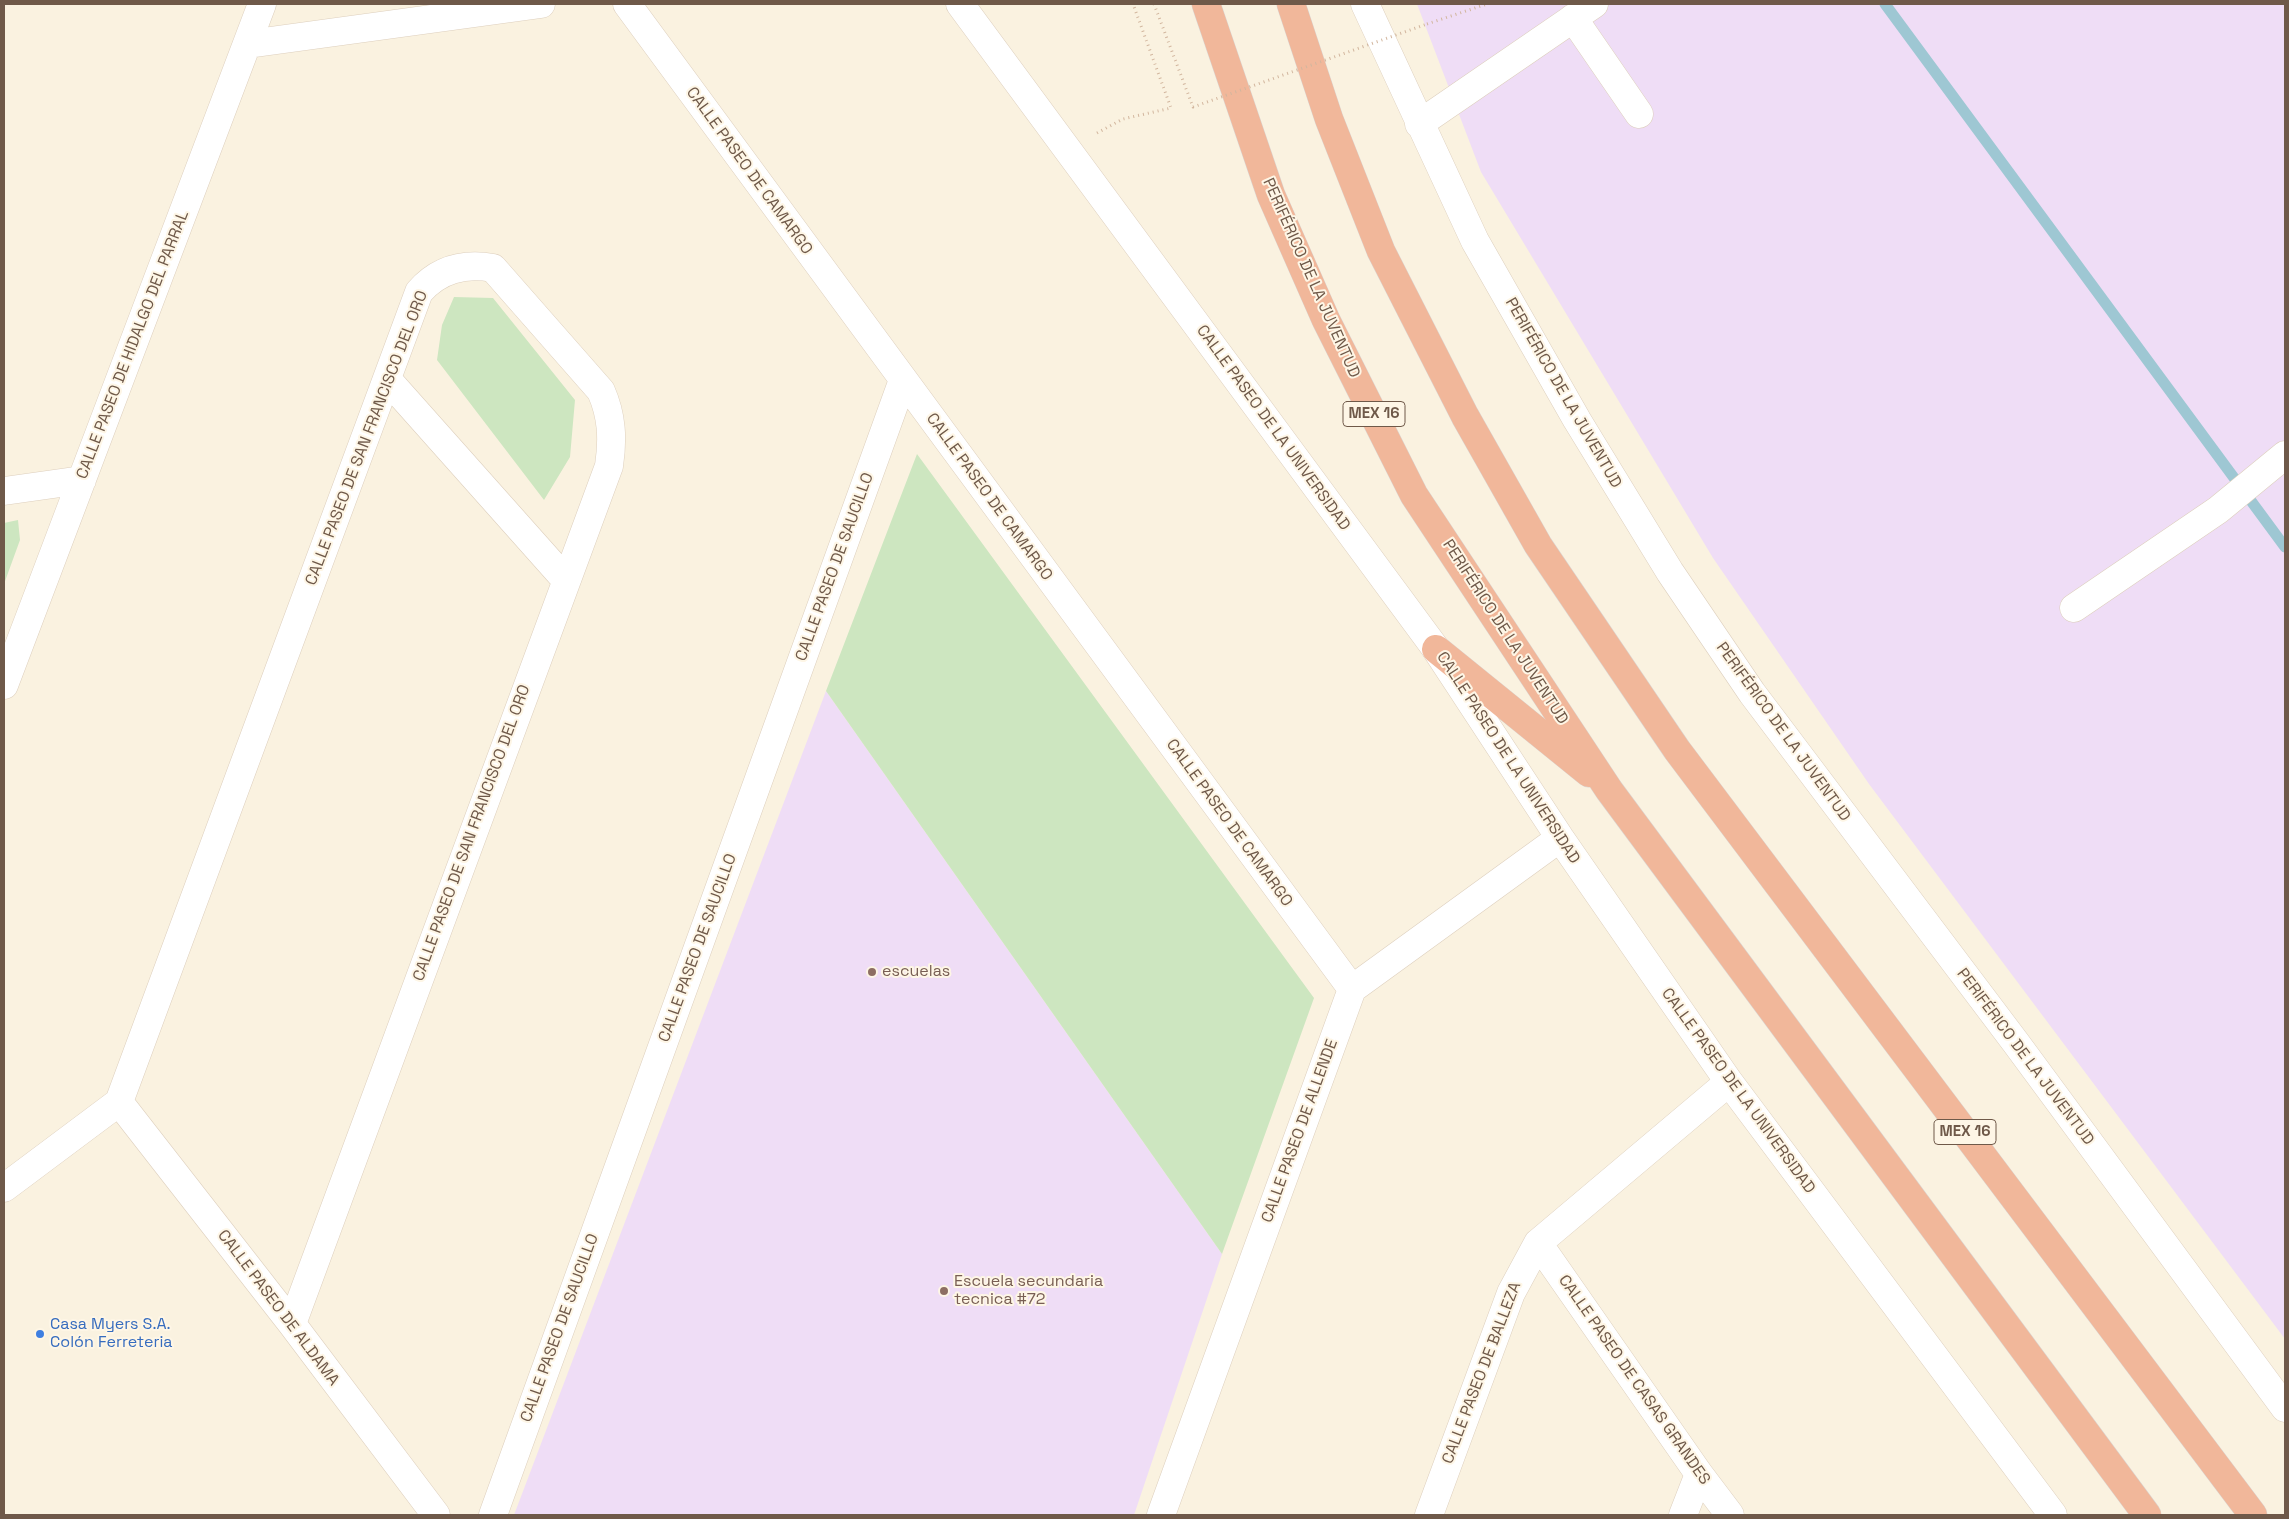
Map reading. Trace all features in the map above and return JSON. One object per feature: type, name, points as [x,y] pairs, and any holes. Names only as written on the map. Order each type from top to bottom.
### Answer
[{"type":"highway","name":"PERIFÉRICO DE LA JUVENTUD","points":[[1206,4],[1271,195],[1326,320],[1414,495],[1610,790]]},
{"type":"highway","name":"MEX 16","points":[[1291,4],[1329,119],[1381,251],[1465,416],[1538,545],[1676,750],[2253,1515]]},
{"type":"highway","points":[[1436,649],[1610,790]]},
{"type":"highway","name":"MEX 16","points":[[1610,790],[2148,1515]]},
{"type":"street","name":"CALLE PASEO DE HIDALGO DEL PARRAL","points":[[4,686],[262,4]]},
{"type":"street","points":[[248,44],[541,4]]},
{"type":"street","name":"CALLE PASEO DE CAMARGO","points":[[627,4],[1352,989]]},
{"type":"street","name":"CALLE PASEO DE LA UNIVERSIDAD","points":[[960,4],[1436,649],[1560,838],[1729,1082],[2053,1515]]},
{"type":"street","name":"PERIFÉRICO DE LA JUVENTUD","points":[[1365,4],[1419,124],[1475,241],[1577,420],[1670,572],[1752,693],[2016,1042],[2285,1408]]},
{"type":"street","points":[[1419,124],[1584,11],[1639,114]]},
{"type":"street","name":"CALLE PASEO DE SAN FRANCISCO DEL ORO","points":[[119,1102],[419,292],[429,281],[442,272],[459,267],[478,265],[493,268],[601,391],[607,406],[612,446],[608,466],[292,1324]]},
{"type":"street","points":[[387,379],[566,579]]},
{"type":"street","name":"CALLE PASEO DE SAUCILLO","points":[[493,1515],[903,380]]},
{"type":"street","points":[[2074,608],[2218,510],[2260,478],[2285,455]]},
{"type":"street","points":[[4,491],[82,480]]},
{"type":"street","points":[[1352,989],[1560,838]]},
{"type":"street","name":"CALLE PASEO DE ALLENDE","points":[[1161,1515],[1352,989]]},
{"type":"street","name":"CALLE PASEO DE BALLEZA","points":[[1429,1515],[1511,1292],[1538,1243],[1729,1082]]},
{"type":"street","points":[[4,1188],[119,1102]]},
{"type":"street","name":"CALLE PASEO DE ALDAMA","points":[[119,1102],[292,1324],[436,1515]]},
{"type":"street","name":"CALLE PASEO DE CASAS GRANDES","points":[[1538,1243],[1699,1474],[1730,1515]]},
{"type":"street","points":[[1683,1515],[1699,1474]]},
{"type":"path","points":[[1067,149],[1123,119],[1171,108],[1133,4]]},
{"type":"path","points":[[1154,4],[1193,107],[1487,4]]},
{"type":"shaded area","points":[[1417,4],[2285,4],[2285,1339],[1869,784],[1713,558],[1481,172]]},
{"type":"shaded area","name":"escuelas","points":[[826,691],[1222,1254],[1134,1515],[514,1515]]},
{"type":"green space","points":[[454,297],[493,298],[575,400],[570,457],[544,500],[437,360],[442,325]]},
{"type":"green space","points":[[917,454],[1314,998],[1222,1254],[826,691]]},
{"type":"green space","points":[[18,520],[20,540],[4,584],[4,523]]},
{"type":"waterway","points":[[1885,4],[2285,547]]},
{"type":"place","name":"escuelas","points":[[872,972]]},
{"type":"place","name":"Escuela secundaria tecnica #72","points":[[944,1291]]},
{"type":"place","name":"Casa Myers S.A. Colón Ferreteria","points":[[40,1334]]}]
